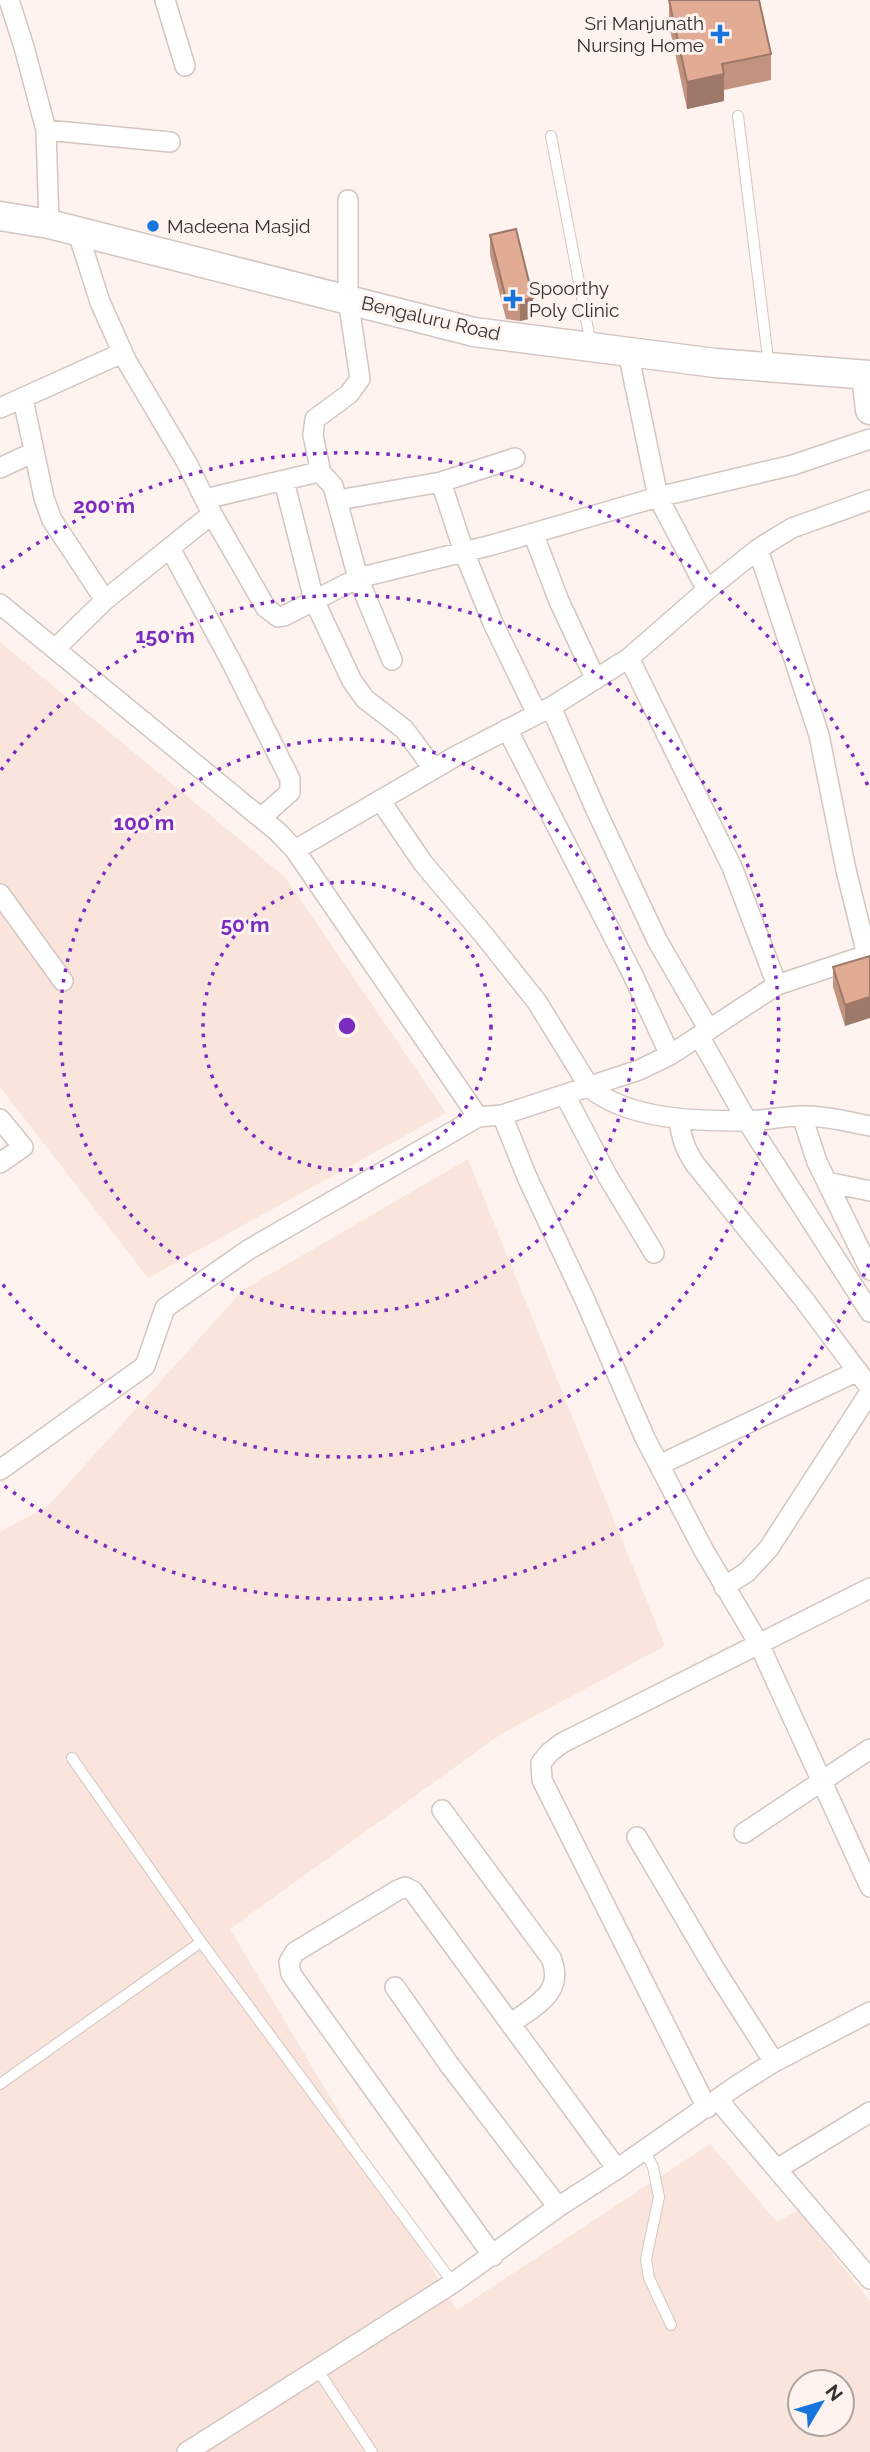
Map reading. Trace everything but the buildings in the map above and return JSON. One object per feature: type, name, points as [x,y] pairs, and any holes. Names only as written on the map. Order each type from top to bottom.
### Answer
[{"type":"street","points":[[9,0],[46,130],[49,224]]},
{"type":"street","points":[[165,0],[185,66]]},
{"type":"street","points":[[46,130],[170,142]]},
{"type":"street","points":[[348,200],[348,299],[360,379],[349,394],[315,419],[313,435],[321,473],[333,486],[338,500],[358,579],[392,660]]},
{"type":"street","name":"Bengaluru Road","points":[[0,216],[49,224],[474,332],[769,368],[868,375]]},
{"type":"street","points":[[78,233],[100,302],[122,353],[271,614],[284,615],[358,579],[658,497],[793,465],[870,439]]},
{"type":"street","points":[[628,352],[658,497],[707,590]]},
{"type":"street","points":[[0,408],[122,353]]},
{"type":"street","points":[[868,375],[870,410]]},
{"type":"street","points":[[23,399],[44,498],[52,520],[105,600]]},
{"type":"street","points":[[0,468],[34,452]]},
{"type":"street","points":[[338,500],[441,482],[515,458]]},
{"type":"street","points":[[55,649],[105,600],[170,548],[209,507],[285,481],[321,473]]},
{"type":"street","points":[[285,481],[314,600],[352,681],[365,699],[404,729],[433,768]]},
{"type":"street","points":[[441,482],[464,552],[493,623],[544,710],[596,810],[747,1121],[868,1304]]},
{"type":"street","points":[[295,850],[433,768],[544,710],[629,658],[758,549],[792,528],[870,500]]},
{"type":"street","points":[[533,533],[559,601],[595,678]]},
{"type":"street","points":[[170,548],[290,779],[290,792],[262,817]]},
{"type":"street","points":[[0,1470],[145,1366],[165,1308],[248,1250],[478,1117],[502,1115],[639,1070],[670,1055],[777,985],[868,955],[846,870],[819,735],[758,549]]},
{"type":"street","points":[[0,604],[262,817],[295,850],[478,1117]]},
{"type":"street","points":[[629,658],[732,867],[777,985]]},
{"type":"street","points":[[507,729],[632,973],[670,1055]]},
{"type":"street","points":[[380,800],[423,863],[537,1002],[590,1087],[615,1104],[679,1119],[747,1121],[802,1116],[870,1126]]},
{"type":"street","points":[[0,894],[63,981]]},
{"type":"street","points":[[565,1095],[608,1177],[654,1252]]},
{"type":"street","points":[[502,1115],[527,1177],[645,1438],[724,1587],[759,1644],[870,1888]]},
{"type":"street","points":[[802,1116],[817,1162],[870,1269]]},
{"type":"street","points":[[0,1119],[23,1147],[0,1163]]},
{"type":"street","points":[[679,1119],[685,1149],[695,1164],[802,1297],[870,1390],[769,1548],[747,1572],[724,1587]]},
{"type":"street","points":[[827,1182],[870,1191]]},
{"type":"street","points":[[659,1465],[858,1371]]},
{"type":"street","points":[[869,1591],[562,1743],[541,1763],[542,1780],[713,2104],[777,2169],[870,2279]]},
{"type":"street","points":[[744,1833],[870,1749]]},
{"type":"street","points":[[442,1810],[551,1958],[554,1967],[557,1977],[552,1989],[512,2023]]},
{"type":"street","points":[[637,1838],[709,1960],[774,2062]]},
{"type":"street","points":[[493,2256],[291,1974],[289,1962],[295,1952],[405,1887],[413,1891],[617,2169]]},
{"type":"street","points":[[395,1987],[448,2063],[558,2207]]},
{"type":"street","points":[[187,2452],[453,2283],[558,2207],[774,2062],[870,2012]]},
{"type":"street","points":[[777,2169],[867,2118]]},
{"type":"lane","points":[[738,116],[769,368]]},
{"type":"lane","points":[[551,136],[591,348]]},
{"type":"lane","points":[[72,1758],[201,1942],[453,2283]]},
{"type":"lane","points":[[0,2084],[201,1942]]},
{"type":"lane","points":[[644,2149],[653,2167],[659,2197],[646,2259],[649,2278],[671,2325]]},
{"type":"lane","points":[[317,2370],[372,2452]]},
{"type":"shaded area","points":[[0,642],[285,877],[446,1113],[148,1278],[0,1087]]},
{"type":"shaded area","points":[[468,1159],[665,1646],[501,1734],[230,1929],[457,2310],[710,2144],[777,2222],[798,2210],[870,2301],[870,2452],[0,2452],[0,1532],[49,1505],[243,1290]]},
{"type":"place","name":"Sri Manjunath Nursing Home","points":[[720,34]]},
{"type":"place","name":"Madeena Masjid","points":[[153,226]]},
{"type":"place","name":"Spoorthy Poly Clinic","points":[[513,299]]}]
